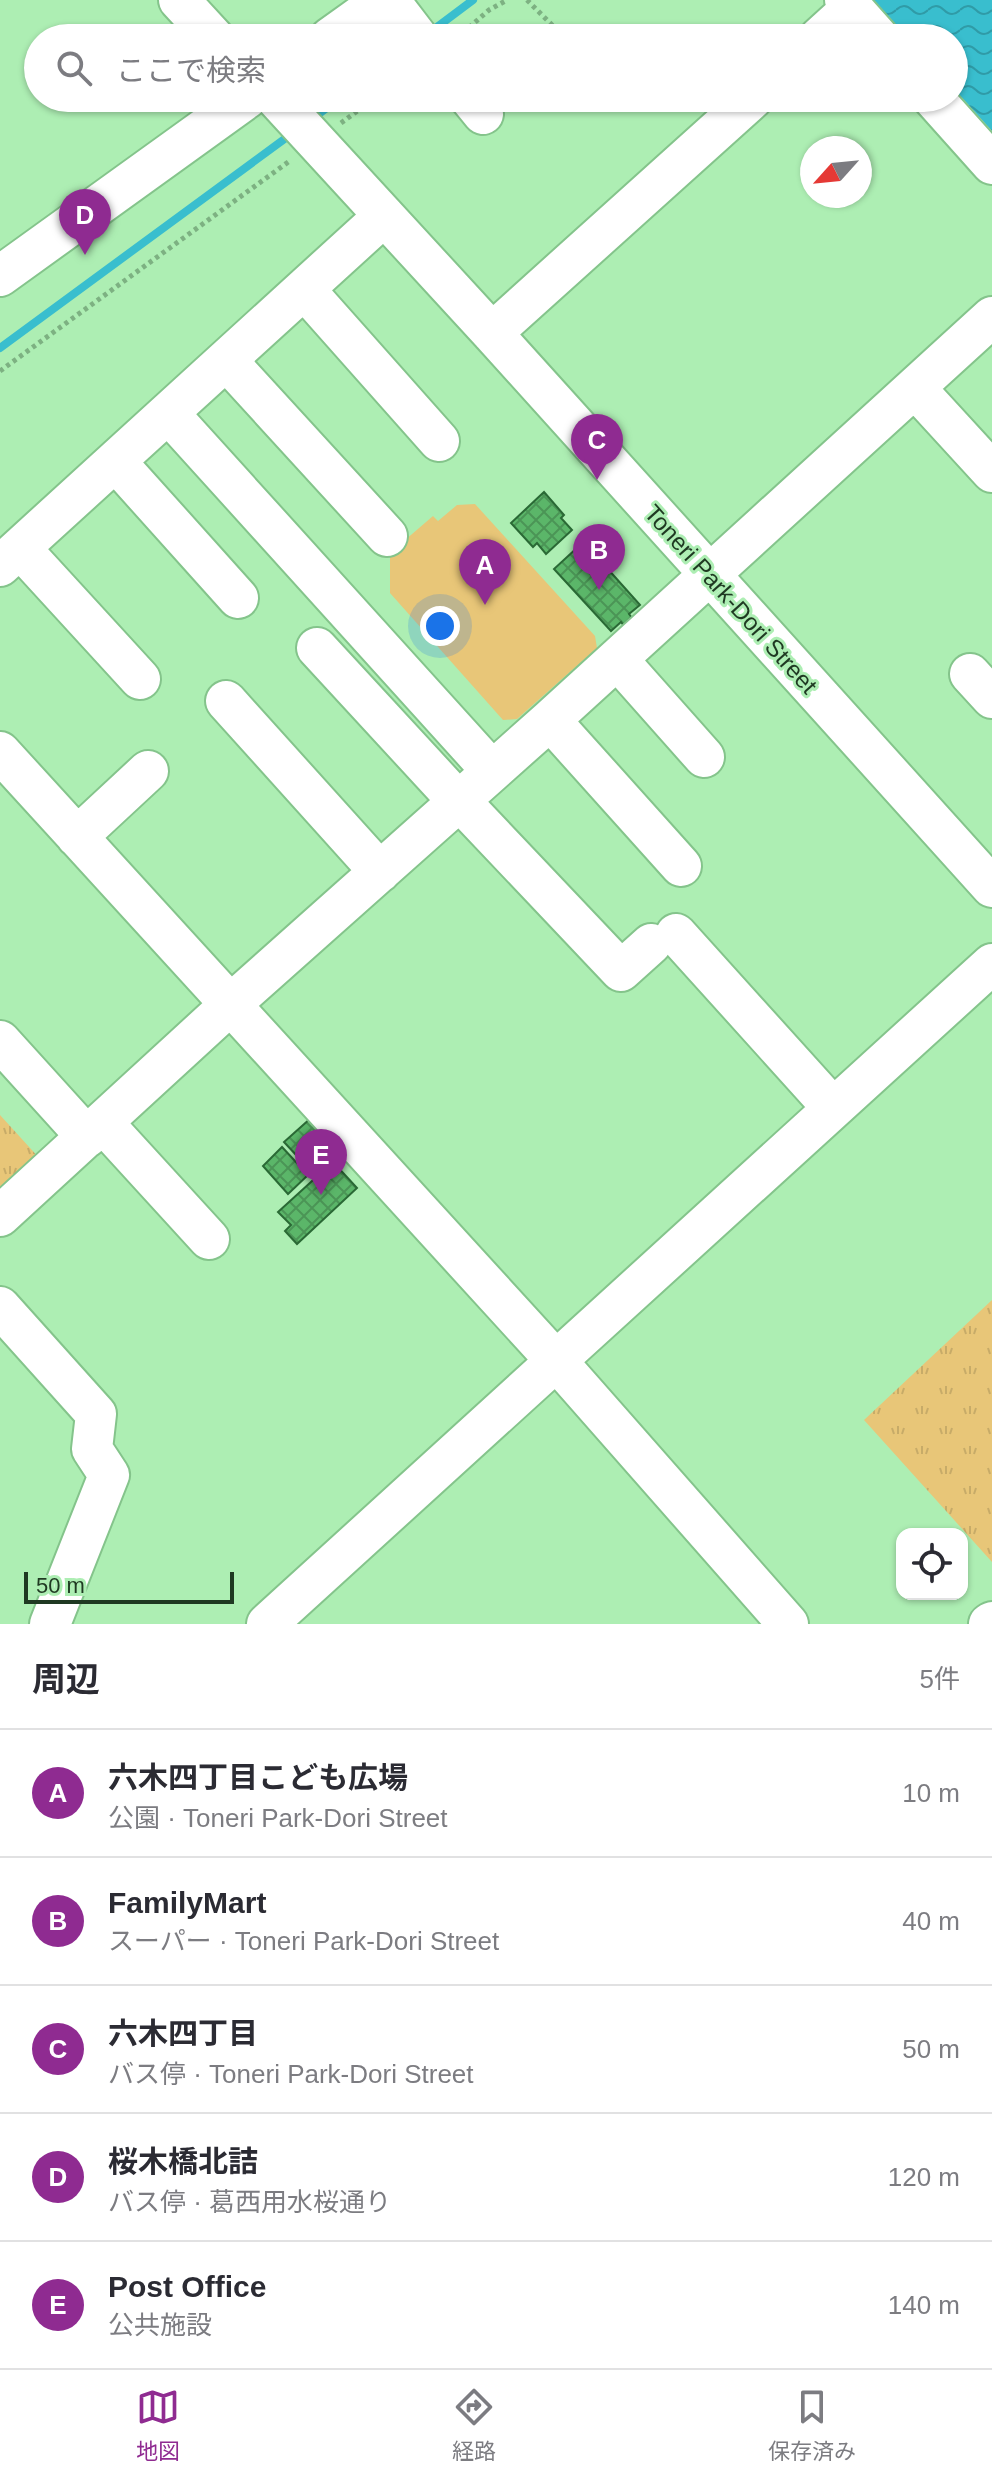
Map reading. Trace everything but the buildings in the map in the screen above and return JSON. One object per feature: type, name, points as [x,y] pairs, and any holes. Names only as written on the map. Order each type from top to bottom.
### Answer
[{"type":"street","points":[[179,0],[201,24]]},
{"type":"street","points":[[831,24],[848,4],[866,24]]},
{"type":"street","points":[[375,24],[400,16]]},
{"type":"street","points":[[0,276],[228,112]]},
{"type":"street","name":"Toneri Park-Dori Street","points":[[288,112],[992,887]]},
{"type":"street","points":[[492,333],[737,112]]},
{"type":"street","points":[[946,112],[992,164]]},
{"type":"street","points":[[140,679],[10,557],[384,216]]},
{"type":"street","points":[[305,290],[439,441]]},
{"type":"street","points":[[0,1216],[231,1004],[327,932],[380,872],[992,317]]},
{"type":"street","points":[[227,361],[387,536]]},
{"type":"street","points":[[915,388],[992,472]]},
{"type":"street","points":[[169,414],[492,771]]},
{"type":"street","points":[[116,462],[238,598]]},
{"type":"street","points":[[617,659],[704,757]]},
{"type":"street","points":[[322,668],[458,800],[621,971],[664,939],[833,1108]]},
{"type":"street","points":[[226,701],[380,872]]},
{"type":"street","points":[[550,720],[681,866]]},
{"type":"street","points":[[0,752],[556,1361],[788,1624]]},
{"type":"street","points":[[77,837],[148,771]]},
{"type":"street","points":[[267,1624],[992,964]]},
{"type":"street","points":[[0,1041],[209,1239]]},
{"type":"street","points":[[0,1307],[96,1414],[92,1449],[109,1475],[50,1624]]},
{"type":"path","points":[[473,24],[507,0]]},
{"type":"path","points":[[527,0],[551,24]]},
{"type":"path","points":[[0,371],[356,112]]},
{"type":"green space","points":[[475,504],[595,636],[597,648],[517,719],[503,720],[390,593],[390,553],[433,516],[438,521],[457,505]]},
{"type":"green space","points":[[0,1115],[41,1160],[0,1196]]},
{"type":"green space","points":[[992,1300],[992,1562],[968,1535],[968,1528],[961,1528],[864,1420]]},
{"type":"water","points":[[873,0],[992,0],[992,131],[968,104],[968,24],[894,24]]},
{"type":"waterway","points":[[441,24],[473,0]]},
{"type":"waterway","points":[[312,119],[321,112]]},
{"type":"waterway","points":[[0,348],[294,132]]},
{"type":"place","name":"桜木橋北詰","points":[[85,255]]},
{"type":"place","name":"六木四丁目","points":[[597,480]]},
{"type":"place","name":"FamilyMart","points":[[599,590]]},
{"type":"place","name":"六木四丁目こども広場","points":[[485,605]]},
{"type":"place","name":"Post Office","points":[[321,1195]]}]
